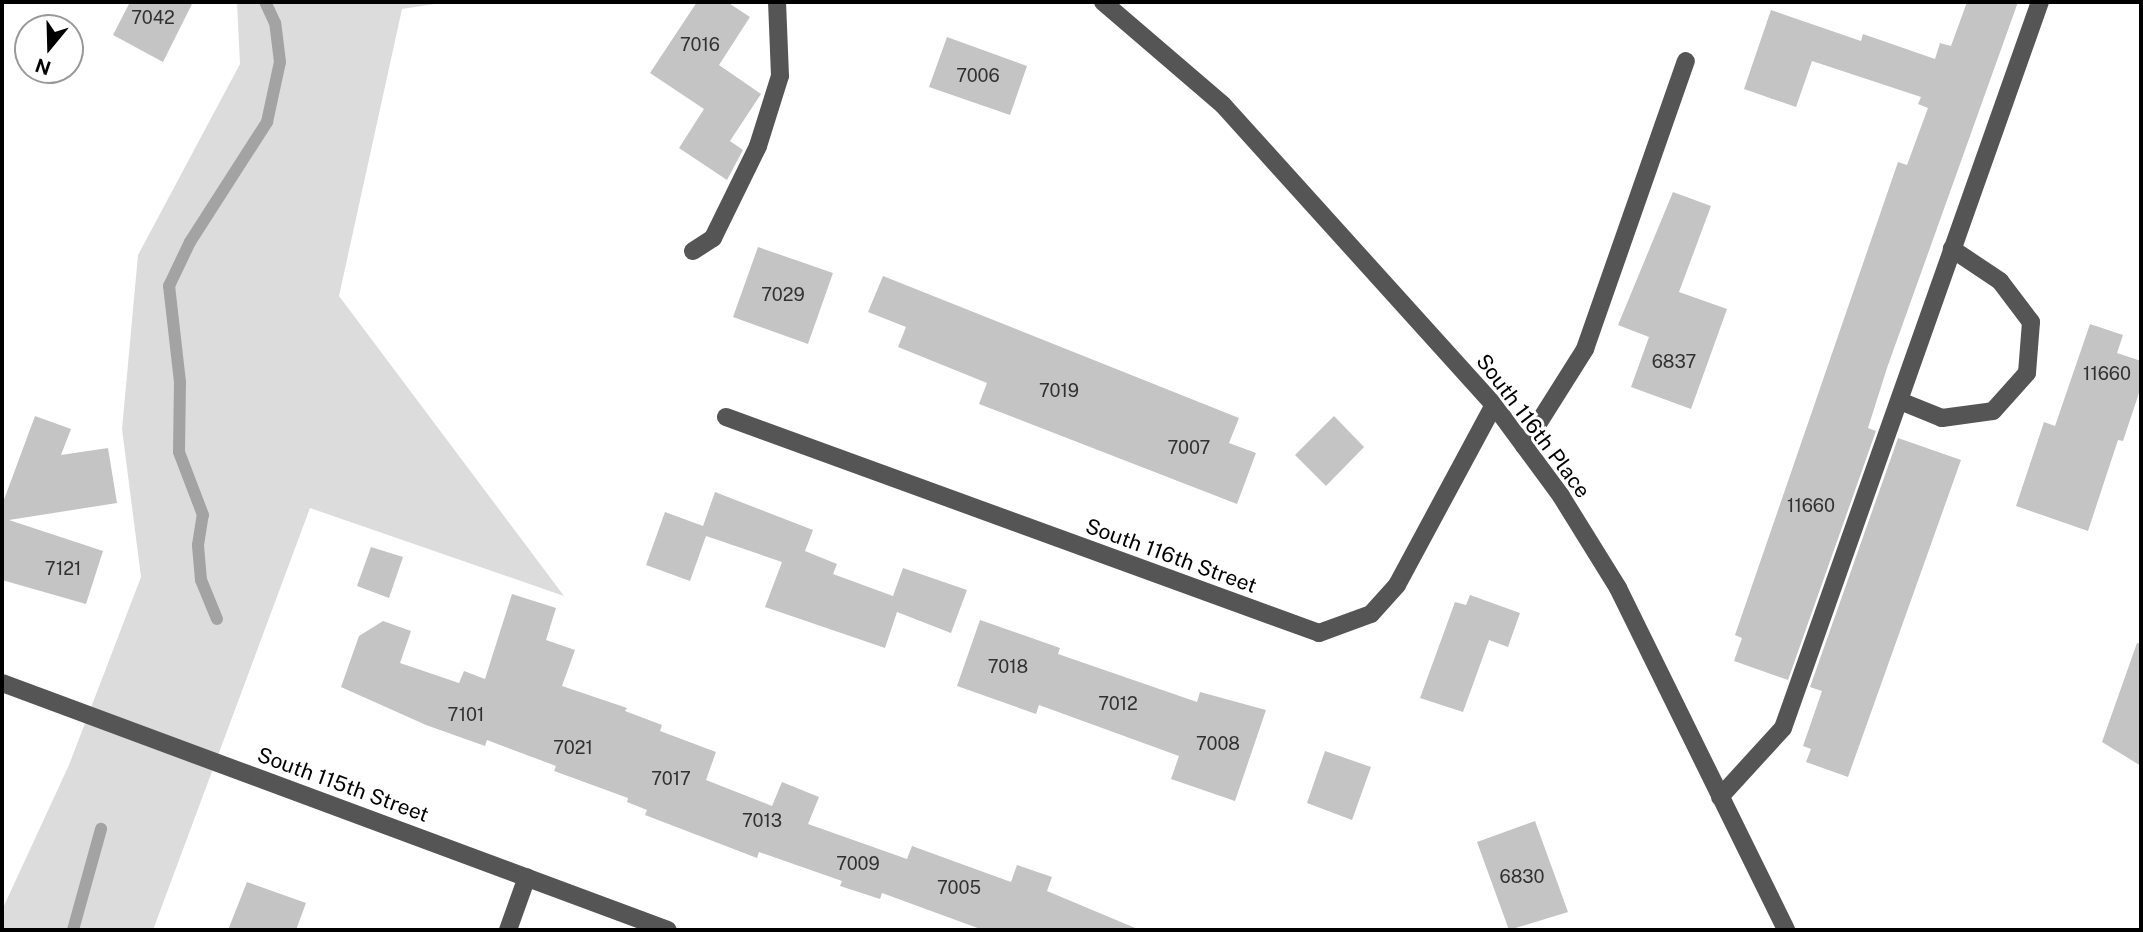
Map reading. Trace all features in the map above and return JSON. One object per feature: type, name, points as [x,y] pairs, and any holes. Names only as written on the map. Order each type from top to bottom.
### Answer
[{"type":"street","points":[[693,251],[713,238],[758,146],[780,76],[777,2]]},
{"type":"street","name":"South 116th Place","points":[[1103,2],[1223,105],[1494,405],[1618,588],[1786,930]]},
{"type":"street","points":[[1720,797],[1783,728],[2040,2]]},
{"type":"street","points":[[1524,446],[1585,349],[1686,61]]},
{"type":"street","points":[[1900,401],[1942,418],[1993,411],[2027,373],[2031,322],[2000,281],[1952,249]]},
{"type":"street","name":"South 116th Street","points":[[726,417],[1319,633],[1371,614],[1397,585],[1494,405]]},
{"type":"street","name":"South 115th Street","points":[[2,683],[668,930]]},
{"type":"street","points":[[508,930],[527,877]]},
{"type":"shaded area","points":[[237,2],[448,2],[402,9],[339,296],[564,596],[310,508],[153,930],[2,930],[2,910],[69,765],[141,577],[122,429],[138,255],[240,64]]},
{"type":"building","points":[[130,2],[193,2],[163,62],[113,35]]},
{"type":"building","points":[[697,2],[727,2],[750,17],[719,65],[761,94],[730,141],[743,150],[727,180],[679,148],[704,109],[650,73]]},
{"type":"building","points":[[1967,2],[2018,2],[1887,368],[1868,428],[1876,431],[1788,680],[1734,661],[1742,638],[1735,635],[1898,162],[1907,165],[1928,108],[1918,104],[1921,97],[1812,61],[1796,107],[1744,89],[1771,10],[1861,41],[1863,34],[1935,59],[1940,43],[1951,46]]},
{"type":"building","points":[[947,37],[1027,66],[1010,115],[929,87]]},
{"type":"building","points":[[1673,192],[1711,206],[1679,292],[1727,309],[1691,409],[1631,387],[1649,337],[1618,325]]},
{"type":"building","points":[[758,247],[833,273],[808,344],[733,317]]},
{"type":"building","points":[[883,276],[1239,418],[1229,443],[1256,453],[1237,504],[979,404],[987,383],[898,347],[906,327],[868,312]]},
{"type":"building","points":[[2090,324],[2123,335],[2117,353],[2141,361],[2141,387],[2123,441],[2118,440],[2088,531],[2016,506],[2044,422],[2055,426]]},
{"type":"building","points":[[35,416],[71,429],[61,455],[108,448],[117,503],[9,520],[103,551],[86,604],[2,580],[2,505]]},
{"type":"building","points":[[1334,416],[1364,447],[1326,486],[1295,455]]},
{"type":"building","points":[[1898,438],[1961,460],[1848,777],[1806,762],[1811,749],[1803,746],[1822,691],[1810,687]]},
{"type":"building","points":[[715,492],[813,530],[805,551],[837,564],[833,574],[893,596],[903,568],[967,590],[951,633],[897,612],[885,648],[765,607],[782,562],[706,536],[690,581],[646,565],[665,512],[703,526]]},
{"type":"building","points":[[371,547],[403,557],[389,598],[357,586]]},
{"type":"building","points":[[512,594],[556,608],[546,640],[575,650],[562,686],[627,708],[625,711],[662,725],[660,731],[716,752],[706,780],[772,806],[782,782],[819,797],[808,824],[907,859],[912,846],[1011,882],[1017,865],[1052,877],[1047,891],[1140,930],[983,930],[882,893],[880,899],[840,886],[842,881],[759,852],[757,858],[645,815],[647,810],[627,802],[628,798],[554,771],[556,766],[487,740],[485,746],[426,725],[341,687],[359,636],[383,621],[411,631],[400,663],[459,683],[464,671],[485,679]]},
{"type":"building","points":[[1470,595],[1520,613],[1508,647],[1489,640],[1463,712],[1420,698],[1455,602],[1466,605]]},
{"type":"building","points":[[980,620],[1060,648],[1058,654],[1197,702],[1200,692],[1266,710],[1235,801],[1171,779],[1179,756],[1039,705],[1036,714],[957,686]]},
{"type":"building","points":[[2137,643],[2141,644],[2141,766],[2102,742]]},
{"type":"building","points":[[1325,751],[1371,767],[1352,820],[1307,803]]},
{"type":"building","points":[[1535,821],[1568,912],[1509,930],[1477,842]]},
{"type":"building","points":[[247,882],[306,903],[296,930],[228,930]]},
{"type":"waterway","points":[[217,619],[201,580],[198,545],[203,515],[179,452],[180,382],[169,286],[190,242],[267,122],[280,62],[275,23],[265,2]]},
{"type":"waterway","points":[[73,930],[101,829]]}]
